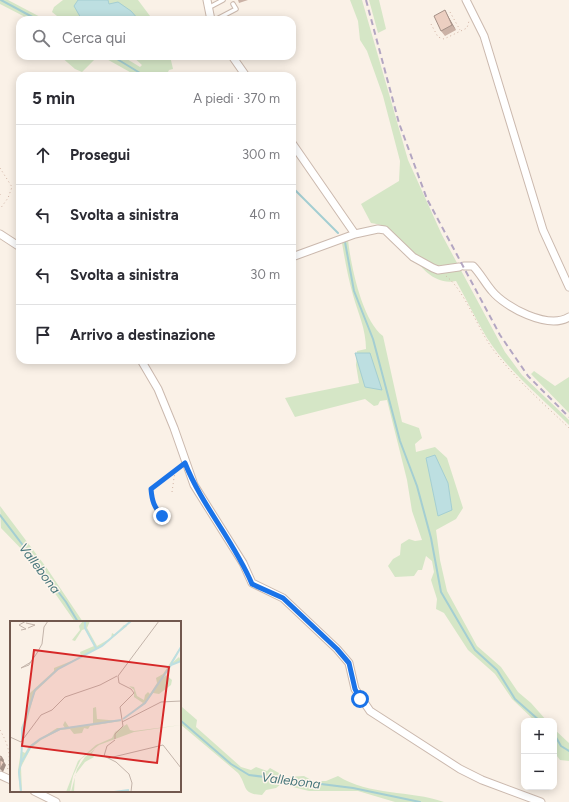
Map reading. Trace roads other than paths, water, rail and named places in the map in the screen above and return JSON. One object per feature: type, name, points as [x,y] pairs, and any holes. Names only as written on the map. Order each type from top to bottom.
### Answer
[{"type":"street","points":[[207,0],[210,16]]},
{"type":"street","points":[[466,0],[484,36],[543,230],[569,287]]},
{"type":"street","points":[[235,60],[243,72]]},
{"type":"street","points":[[296,149],[355,234]]},
{"type":"street","points":[[296,256],[355,234],[378,229],[385,230],[413,257],[438,270],[462,266],[473,266],[492,291],[507,305],[534,317],[547,320],[569,317]]},
{"type":"street","points":[[0,234],[16,244]]},
{"type":"street","points":[[143,364],[158,389],[174,428],[185,463],[194,485],[243,563],[252,584],[283,598],[337,649],[349,663],[355,689],[370,711],[438,755],[482,780],[541,802]]},
{"type":"street","points":[[36,792],[56,802]]},
{"type":"lane","points":[[208,8],[223,0]]},
{"type":"lane","points":[[223,16],[236,9],[233,4]]},
{"type":"water","points":[[78,0],[108,0],[109,4],[118,2],[135,16],[80,16],[74,6]]},
{"type":"water","points":[[355,353],[370,353],[382,390],[365,387]]},
{"type":"water","points":[[435,455],[448,483],[452,510],[438,516],[426,458]]},
{"type":"waterway","points":[[1,0],[31,16]]},
{"type":"waterway","points":[[119,60],[138,72]]},
{"type":"waterway","points":[[296,191],[338,233]]},
{"type":"waterway","points":[[345,242],[354,291],[373,339],[400,441],[417,486],[431,538],[441,592],[475,650],[497,670],[515,699],[537,718]]},
{"type":"waterway","name":"Vallebona","points":[[0,515],[66,602],[77,621]]},
{"type":"waterway","name":"Vallebona","points":[[181,721],[231,764],[249,775],[353,788],[420,802]]},
{"type":"waterway","points":[[557,739],[561,746],[569,751]]},
{"type":"railway","points":[[366,0],[399,123],[427,199],[500,335],[528,376],[569,417]]}]
